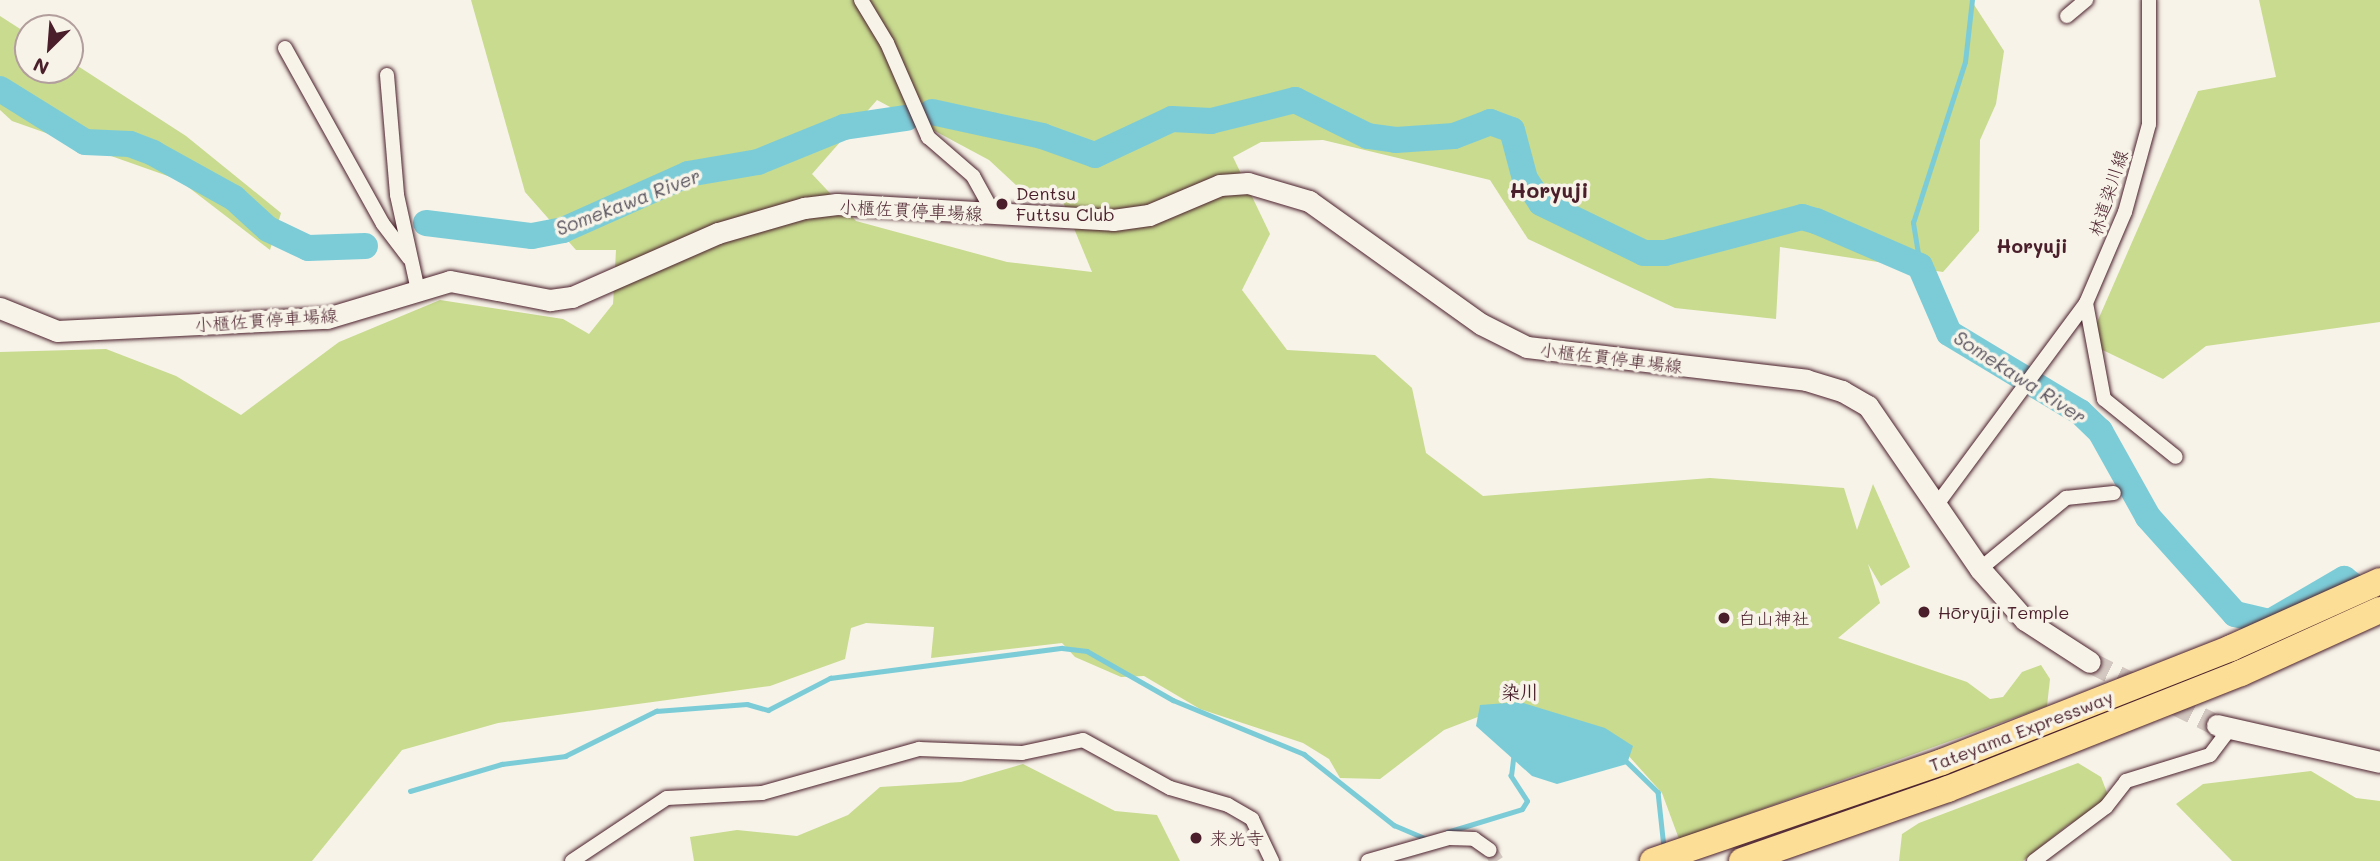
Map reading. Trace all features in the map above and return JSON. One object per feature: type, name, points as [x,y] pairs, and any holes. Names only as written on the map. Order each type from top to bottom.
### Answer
[{"type":"highway","name":"Tateyama Expressway","points":[[1653,861],[1942,762],[2231,648],[2380,581]]},
{"type":"highway","name":"Tateyama Expressway","points":[[1742,861],[1948,789],[2241,673],[2380,610]]},
{"type":"main road","name":"小櫃佐貫停車場線","points":[[0,308],[57,331],[327,318],[360,313],[416,286],[450,281],[550,300],[572,297],[718,233],[804,208],[837,204],[1113,220],[1149,215],[1220,185],[1248,183],[1309,201],[1481,324],[1527,347],[1806,380],[1842,391],[1868,405],[1938,503],[1980,569],[2025,620],[2090,662]]},
{"type":"main road","points":[[2223,728],[2277,734],[2380,762]]},
{"type":"street","points":[[861,0],[928,136],[973,176],[994,214]]},
{"type":"street","points":[[2067,16],[2086,0]]},
{"type":"street","name":"林道染川線","points":[[1938,503],[2086,303],[2125,212],[2149,124],[2149,0]]},
{"type":"street","points":[[285,48],[383,224],[409,258]]},
{"type":"street","points":[[387,75],[409,258],[416,286]]},
{"type":"street","points":[[2086,303],[2104,398],[2176,457]]},
{"type":"street","points":[[1980,569],[2066,498],[2113,493]]},
{"type":"street","points":[[2034,861],[2106,807],[2126,781],[2210,755],[2223,728]]},
{"type":"street","points":[[572,861],[667,798],[762,793],[919,749],[1022,753],[1083,740],[1170,788],[1228,805],[1252,819],[1272,861]]},
{"type":"street","points":[[1368,861],[1449,838],[1474,839],[1490,850]]},
{"type":"green space","points":[[471,0],[1971,0],[2004,51],[1996,104],[1980,140],[1979,231],[1943,272],[1780,247],[1776,319],[1675,308],[1528,239],[1490,180],[1323,140],[1261,142],[1233,157],[1270,234],[1242,290],[1287,350],[1375,355],[1412,388],[1426,453],[1483,496],[1710,478],[1844,488],[1857,530],[1873,484],[1910,567],[1881,586],[1868,564],[1880,603],[1838,638],[1967,682],[1990,699],[2003,697],[2022,672],[2041,665],[2050,679],[2047,706],[1679,839],[1662,793],[1618,744],[1488,713],[1444,730],[1380,779],[1340,778],[1329,759],[1303,743],[1200,709],[1144,676],[1121,677],[1075,657],[1062,643],[931,658],[934,627],[866,623],[851,628],[845,659],[770,686],[498,723],[402,750],[312,861],[0,861],[0,352],[106,349],[176,376],[241,415],[339,342],[440,300],[563,319],[589,334],[613,304],[616,250],[576,250],[525,192]],"holes":[[[877,100],[989,160],[1017,186],[1061,197],[1092,272],[1007,262],[856,221],[812,174]]]},
{"type":"green space","points":[[2259,0],[2380,0],[2380,322],[2206,346],[2163,379],[2088,343],[2198,91],[2276,77]]},
{"type":"green space","points":[[0,16],[14,25],[14,84],[84,84],[84,70],[186,136],[281,213],[270,250],[179,180],[12,121],[0,110]]},
{"type":"green space","points":[[2078,763],[2101,777],[2111,803],[2068,825],[2023,861],[1899,861],[1902,834],[1919,823]]},
{"type":"green space","points":[[1023,764],[1115,811],[1157,815],[1180,861],[694,861],[690,837],[737,830],[797,836],[848,815],[880,787],[961,782]]},
{"type":"green space","points":[[2311,771],[2356,798],[2380,801],[2380,861],[2232,861],[2176,804],[2203,784]]},
{"type":"water","points":[[1520,702],[1605,728],[1633,746],[1627,764],[1557,784],[1532,776],[1476,726],[1480,705]]},
{"type":"waterway","points":[[1920,266],[1913,223],[1965,62],[1972,0]]},
{"type":"waterway","name":"Somekawa River","points":[[0,89],[85,142],[130,144],[153,153],[234,198],[268,229],[308,248],[365,246]]},
{"type":"waterway","name":"Somekawa River","points":[[932,112],[1042,136],[1095,155],[1172,119],[1211,121],[1295,100],[1368,136],[1396,140],[1454,136],[1490,122],[1512,130],[1525,179],[1541,203],[1644,253],[1665,253],[1802,217],[1816,221],[1920,266],[1949,333],[2080,412],[2100,431],[2148,517],[2235,614],[2270,622],[2344,579],[2375,602]]},
{"type":"waterway","name":"Somekawa River","points":[[426,223],[532,236],[563,230],[688,174],[758,162],[844,127],[906,118]]},
{"type":"waterway","points":[[410,791],[502,764],[565,756],[656,711],[747,704],[768,710],[830,678],[1062,648],[1087,651],[1173,700],[1304,754],[1394,825],[1425,838]]},
{"type":"waterway","points":[[1447,832],[1522,809],[1527,801],[1511,776],[1514,753]]},
{"type":"waterway","points":[[1623,758],[1658,792],[1664,847]]},
{"type":"tunnel","points":[[2090,662],[2217,725]]},
{"type":"tunnel","points":[[1490,850],[1497,861]]},
{"type":"place","name":"Dentsu Futtsu Club","points":[[1002,204]]},
{"type":"place","name":"Hōryūji Temple","points":[[1924,612]]},
{"type":"place","name":"白山神社","points":[[1724,618]]},
{"type":"place","name":"来光寺","points":[[1196,838]]},
{"type":"district","name":"Horyuji","points":[[1549,190]]},
{"type":"district","name":"Horyuji","points":[[2032,246]]},
{"type":"district","name":"染川","points":[[1520,692]]}]
